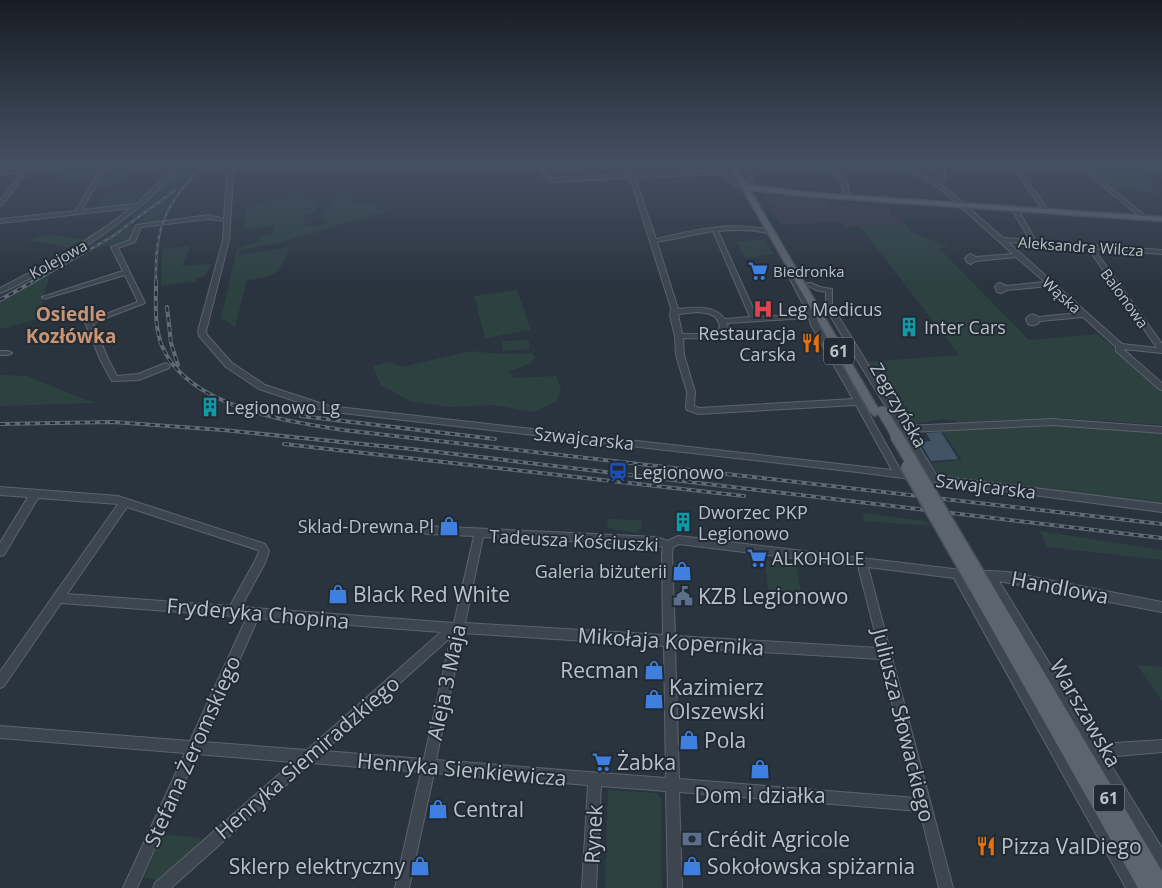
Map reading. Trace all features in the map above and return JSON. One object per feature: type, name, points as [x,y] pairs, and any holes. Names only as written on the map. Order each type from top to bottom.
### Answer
[{"type":"main road","name":"Zegrzyńska","points":[[756,204],[763,225],[771,232],[984,583]]},
{"type":"main road","name":"Zegrzyńska","points":[[760,204],[813,289],[878,411]]},
{"type":"main road","points":[[966,204],[1162,219]]},
{"type":"main road","name":"Warszawska","points":[[984,583],[1148,888]]},
{"type":"main road","name":"Warszawska","points":[[984,583],[1162,888]]},
{"type":"street","points":[[78,212],[82,204]]},
{"type":"street","name":"Szwajcarska","points":[[227,204],[226,240],[202,331],[203,336],[228,365],[274,393],[328,409],[898,475],[1162,508]]},
{"type":"street","points":[[642,204],[675,312],[680,356],[691,392],[689,406],[693,410],[858,402]]},
{"type":"street","name":"Wąska","points":[[960,204],[1120,346],[1119,349],[1162,387]]},
{"type":"street","points":[[1042,204],[1046,211]]},
{"type":"street","points":[[1128,204],[1145,218]]},
{"type":"street","points":[[0,220],[137,206]]},
{"type":"street","name":"Kolejowa","points":[[0,291],[68,255],[124,218],[137,206]]},
{"type":"street","points":[[1014,208],[1034,242]]},
{"type":"street","points":[[124,218],[131,220],[138,226],[191,220],[209,222],[225,220]]},
{"type":"street","points":[[654,241],[694,232],[763,225]]},
{"type":"street","points":[[138,226],[133,241],[114,247],[142,303],[89,322],[112,376],[117,380],[139,377],[166,366]]},
{"type":"street","points":[[715,230],[754,319]]},
{"type":"street","name":"Aleksandra Wilcza","points":[[1000,240],[1162,252]]},
{"type":"street","name":"Balonowa","points":[[1089,246],[1162,350]]},
{"type":"street","points":[[975,259],[1017,256]]},
{"type":"street","points":[[790,264],[791,276],[813,316],[815,326],[898,475]]},
{"type":"street","points":[[45,297],[127,272]]},
{"type":"street","points":[[1004,288],[1050,284]]},
{"type":"street","points":[[813,289],[830,290],[829,304],[833,314],[935,480]]},
{"type":"street","points":[[675,312],[709,311],[722,317],[723,321],[724,327],[717,333],[679,336]]},
{"type":"street","points":[[1037,319],[1084,315]]},
{"type":"street","points":[[723,321],[813,316]]},
{"type":"street","points":[[1120,346],[1162,350]]},
{"type":"street","points":[[904,429],[1052,422],[1162,430]]},
{"type":"street","points":[[0,491],[125,502],[261,547],[264,551],[261,560],[234,610]]},
{"type":"street","points":[[0,552],[35,494]]},
{"type":"street","points":[[0,682],[125,502]]},
{"type":"street","name":"Tadeusza Kościuszki","points":[[427,530],[479,534],[656,541],[669,545],[678,540],[957,573]]},
{"type":"street","name":"Aleja 3 Maja","points":[[402,888],[457,628],[479,534]]},
{"type":"street","points":[[669,545],[667,553],[674,888]]},
{"type":"street","name":"Juliusza Słowackiego","points":[[862,562],[946,888]]},
{"type":"street","points":[[957,573],[1134,888]]},
{"type":"street","name":"Handlowa","points":[[957,573],[984,583],[1162,608]]},
{"type":"street","points":[[984,583],[1096,751],[1162,861]]},
{"type":"street","name":"Fryderyka Chopina","points":[[59,598],[457,628]]},
{"type":"street","name":"Stefana Żeromskiego","points":[[130,888],[254,614]]},
{"type":"street","name":"Mikołaja Kopernika","points":[[457,628],[885,654]]},
{"type":"street","name":"Henryka Siemiradzkiego","points":[[160,888],[449,632],[457,628]]},
{"type":"street","name":"Henryka Sienkiewicza","points":[[0,732],[924,805]]},
{"type":"street","points":[[1096,751],[1162,746]]},
{"type":"street","name":"Rynek","points":[[590,888],[595,780]]},
{"type":"shaded area","points":[[769,204],[888,207],[892,216],[899,217],[906,224],[844,227],[840,222],[780,225]]},
{"type":"green space","points":[[101,204],[129,204],[99,208]]},
{"type":"green space","points":[[145,204],[154,204],[135,221],[132,217]]},
{"type":"green space","points":[[158,204],[169,204],[158,224],[142,225],[137,222]]},
{"type":"green space","points":[[257,204],[317,204],[315,212],[304,215],[302,218],[306,221],[304,227],[309,225],[318,227],[328,221],[323,215],[330,204],[375,204],[378,208],[394,209],[275,244],[239,250],[239,255],[290,247],[283,264],[275,273],[264,278],[247,280],[235,327],[221,318],[237,249],[261,241],[259,237],[272,234],[275,226],[245,229],[245,215],[249,207]]},
{"type":"green space","points":[[129,223],[0,299],[0,296],[65,260],[123,224]]},
{"type":"green space","points":[[906,224],[912,232],[949,247],[939,248],[1029,340],[1098,334],[1162,390],[1162,425],[1063,418],[958,422],[944,419],[917,423],[903,421],[865,362],[959,355],[860,226]]},
{"type":"green space","points":[[130,226],[134,227],[130,240],[89,250]]},
{"type":"green space","points":[[49,234],[84,240],[72,248],[28,240]]},
{"type":"green space","points":[[765,240],[774,254],[745,258],[736,241]]},
{"type":"green space","points":[[190,246],[182,266],[211,264],[206,275],[196,279],[196,282],[189,284],[189,282],[161,286],[162,249]]},
{"type":"green space","points":[[50,273],[38,319],[0,329],[0,302]]},
{"type":"green space","points":[[517,290],[531,330],[485,338],[474,296]]},
{"type":"green space","points":[[529,340],[529,349],[502,351],[502,341]]},
{"type":"green space","points":[[471,351],[500,354],[532,353],[535,358],[529,364],[510,371],[513,378],[556,376],[561,390],[557,401],[533,412],[494,405],[450,407],[410,401],[381,385],[373,366],[390,362],[402,367]]},
{"type":"green space","points":[[0,375],[27,376],[94,403],[0,406]]},
{"type":"green space","points":[[1063,425],[1162,434],[1162,505],[940,477],[931,463],[962,460],[942,431]]},
{"type":"green space","points":[[864,513],[924,521],[932,526],[863,521]]},
{"type":"green space","points":[[608,519],[641,520],[642,529],[639,529],[638,533],[607,528]]},
{"type":"green space","points":[[1040,531],[1162,550],[1162,560],[1047,547]]},
{"type":"green space","points":[[765,560],[796,563],[801,592],[768,590]]},
{"type":"green space","points":[[1137,665],[1162,667],[1162,701]]},
{"type":"green space","points":[[608,790],[657,793],[661,799],[662,888],[605,888]]},
{"type":"green space","points":[[173,835],[201,838],[200,842],[157,880],[144,877],[162,836]]},
{"type":"water","points":[[941,432],[958,459],[931,461],[920,442],[931,441],[926,433]]},
{"type":"railway","points":[[32,283],[113,236],[156,204]]},
{"type":"railway","points":[[172,204],[160,230],[157,245],[156,314],[159,338],[175,367],[193,384],[215,397],[241,408],[294,422],[343,430],[1162,524]]},
{"type":"railway","points":[[0,300],[34,281]]},
{"type":"railway","points":[[167,307],[171,343],[178,365]]},
{"type":"railway","points":[[292,406],[313,413]]},
{"type":"railway","points":[[301,416],[495,439]]},
{"type":"railway","points":[[0,424],[113,422],[223,430],[412,449],[1162,538]]},
{"type":"railway","points":[[284,444],[744,496]]},
{"type":"place","name":"Biedronka","points":[[758,271]]},
{"type":"place","name":"Leg Medicus","points":[[763,309]]},
{"type":"place","name":"Inter Cars","points":[[909,327]]},
{"type":"place","name":"Restauracja Carska","points":[[811,343]]},
{"type":"place","name":"Legionowo Lg","points":[[210,407]]},
{"type":"place","name":"Legionowo","points":[[618,472]]},
{"type":"place","name":"Dworzec PKP Legionowo","points":[[683,522]]},
{"type":"place","name":"Sklad-Drewna.Pl","points":[[449,526]]},
{"type":"place","name":"ALKOHOLE","points":[[757,558]]},
{"type":"place","name":"Galeria biżuterii","points":[[682,571]]},
{"type":"place","name":"Black Red White","points":[[338,594]]},
{"type":"place","name":"KZB Legionowo","points":[[683,596]]},
{"type":"place","name":"Recman","points":[[654,670]]},
{"type":"place","name":"Kazimierz Olszewski","points":[[654,699]]},
{"type":"place","name":"Pola","points":[[689,740]]},
{"type":"place","name":"Żabka","points":[[602,762]]},
{"type":"place","name":"Dom i działka","points":[[760,769]]},
{"type":"place","name":"Central","points":[[438,809]]},
{"type":"place","name":"Crédit Agricole","points":[[692,839]]},
{"type":"place","name":"Pizza ValDiego","points":[[986,846]]},
{"type":"place","name":"Sklerp elektryczny","points":[[420,866]]},
{"type":"place","name":"Sokołowska spiżarnia","points":[[692,866]]},
{"type":"district","name":"Osiedle Kozłówka","points":[[71,325]]}]
